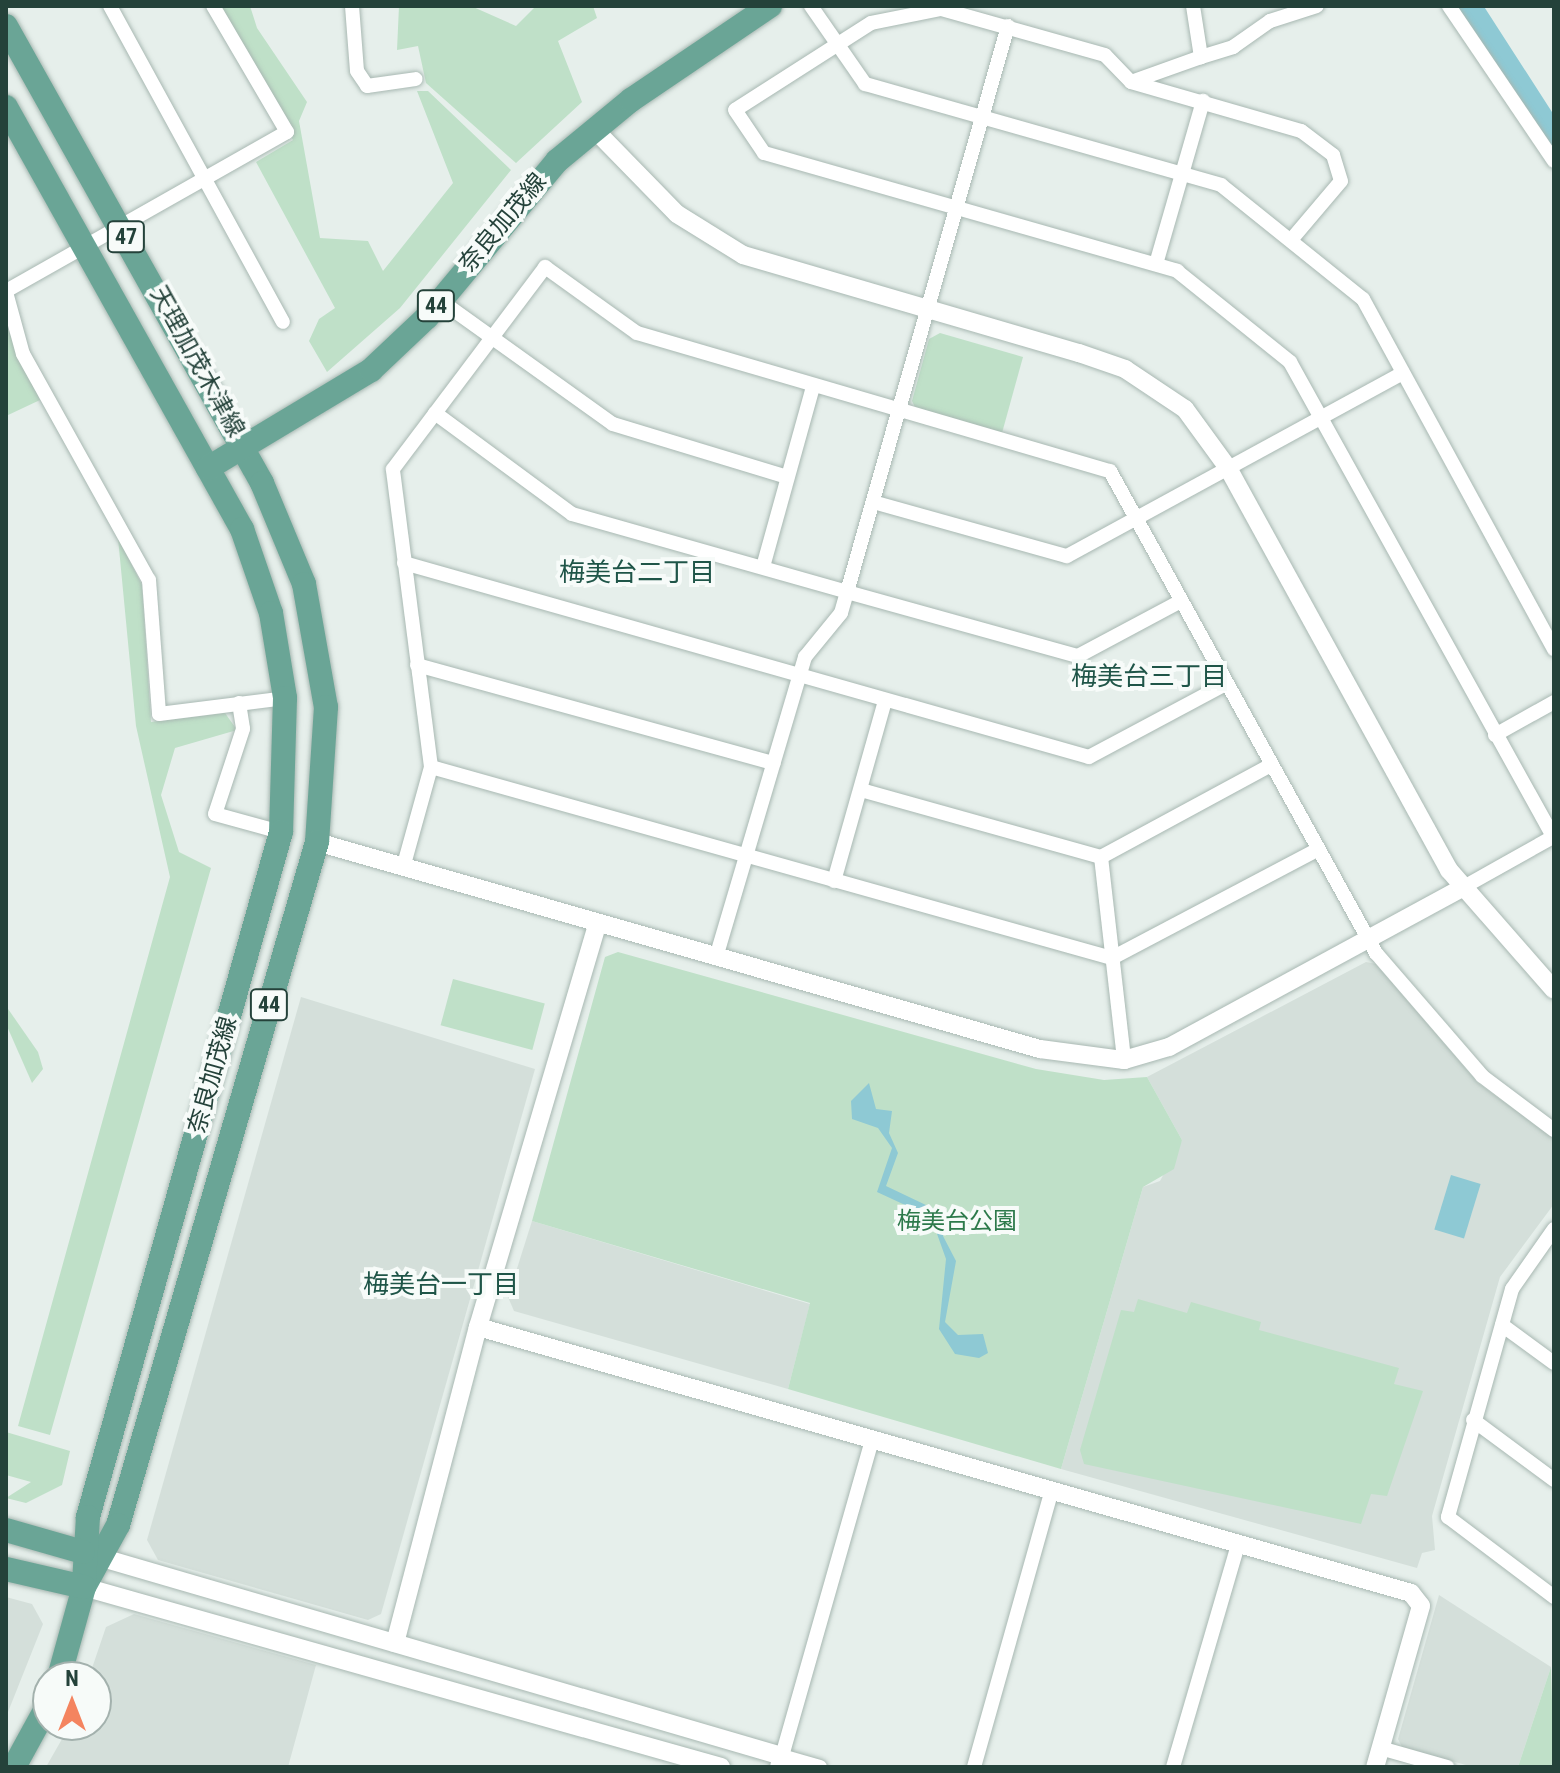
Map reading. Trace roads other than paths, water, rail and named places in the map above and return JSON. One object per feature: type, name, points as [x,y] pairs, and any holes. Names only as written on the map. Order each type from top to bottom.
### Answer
[{"type":"main road","name":"奈良加茂線","points":[[63,1661],[281,832],[285,698],[263,585],[208,468],[371,370],[441,301],[521,197],[595,130],[770,6]]},
{"type":"main road","name":"天理加茂木津線","points":[[6,26],[245,448]]},
{"type":"main road","name":"天理加茂木津線","points":[[6,107],[208,468]]},
{"type":"main road","name":"奈良加茂線","points":[[91,1555],[118,1525],[317,842],[327,735],[319,647],[296,564],[245,448]]},
{"type":"main road","points":[[6,1530],[91,1555]]},
{"type":"main road","points":[[6,1569],[84,1587]]},
{"type":"main road","points":[[14,1767],[32,1734]]},
{"type":"street","points":[[110,6],[283,322]]},
{"type":"street","points":[[213,6],[287,132],[86,249],[6,291],[23,354],[149,580],[159,714],[285,698]]},
{"type":"street","points":[[352,6],[357,71],[367,86],[416,79]]},
{"type":"street","points":[[811,6],[865,84],[1221,185],[1363,299],[1554,649]]},
{"type":"street","points":[[1193,6],[1201,57]]},
{"type":"street","points":[[1131,82],[1233,47],[1270,21],[1317,6]]},
{"type":"street","points":[[1449,6],[1554,161]]},
{"type":"street","points":[[317,842],[1040,1049],[1124,1060],[1169,1047],[1554,837],[1290,362],[1177,271],[764,153],[735,110],[871,23],[941,9],[1105,55],[1131,82],[1301,131],[1341,167],[1341,181],[1291,240]]},
{"type":"street","points":[[716,958],[750,857],[807,651],[835,622],[847,592],[1008,26]]},
{"type":"street","points":[[1156,264],[1203,101]]},
{"type":"street","points":[[595,130],[657,197],[720,243],[769,265],[1125,369],[1185,409],[1228,468],[1462,888],[1554,990]]},
{"type":"street","points":[[403,868],[431,767],[393,469],[545,267],[637,333],[813,387],[1110,471],[1367,939],[1482,1076],[1554,1130]]},
{"type":"street","points":[[441,301],[613,424],[787,477]]},
{"type":"street","points":[[873,502],[1067,556],[1402,373]]},
{"type":"street","points":[[763,567],[813,387]]},
{"type":"street","points":[[435,413],[572,514],[1078,656],[1181,601]]},
{"type":"street","points":[[404,563],[1089,757],[1226,684]]},
{"type":"street","points":[[417,665],[774,763]]},
{"type":"street","points":[[834,881],[885,701]]},
{"type":"street","points":[[1495,735],[1554,702]]},
{"type":"street","points":[[239,703],[243,729],[215,814],[281,832]]},
{"type":"street","points":[[861,790],[1101,857],[1271,765]]},
{"type":"street","points":[[431,767],[1112,958],[1317,850]]},
{"type":"street","points":[[1101,857],[1124,1060]]},
{"type":"street","points":[[395,1643],[478,1327],[597,924]]},
{"type":"street","points":[[1551,1237],[1512,1289],[1448,1517],[1554,1597]]},
{"type":"street","points":[[1502,1325],[1554,1363]]},
{"type":"street","points":[[478,1327],[1411,1593],[1421,1606],[1375,1767]]},
{"type":"street","points":[[1473,1420],[1554,1480]]},
{"type":"street","points":[[780,1761],[872,1440]]},
{"type":"street","points":[[974,1767],[1052,1490]]},
{"type":"street","points":[[1173,1767],[1239,1542]]},
{"type":"street","points":[[91,1555],[395,1643],[780,1761],[820,1767]]},
{"type":"street","points":[[84,1587],[721,1767]]},
{"type":"street","points":[[1380,1748],[1447,1767]]},
{"type":"water","points":[[869,1083],[876,1109],[892,1111],[889,1133],[898,1153],[886,1186],[949,1216],[943,1236],[956,1261],[945,1322],[958,1335],[983,1334],[988,1353],[979,1358],[955,1354],[939,1329],[946,1259],[931,1217],[877,1192],[892,1148],[878,1128],[852,1119],[851,1101]]},
{"type":"water","points":[[1451,1175],[1481,1184],[1464,1239],[1434,1230]]},
{"type":"waterway","points":[[1467,6],[1554,141]]},
{"type":"district","name":"梅美台二丁目","points":[[637,573]]},
{"type":"district","name":"梅美台三丁目","points":[[1149,677]]},
{"type":"district","name":"梅美台一丁目","points":[[441,1285]]},
{"type":"park label","name":"梅美台公園","points":[[957,1222]]}]
